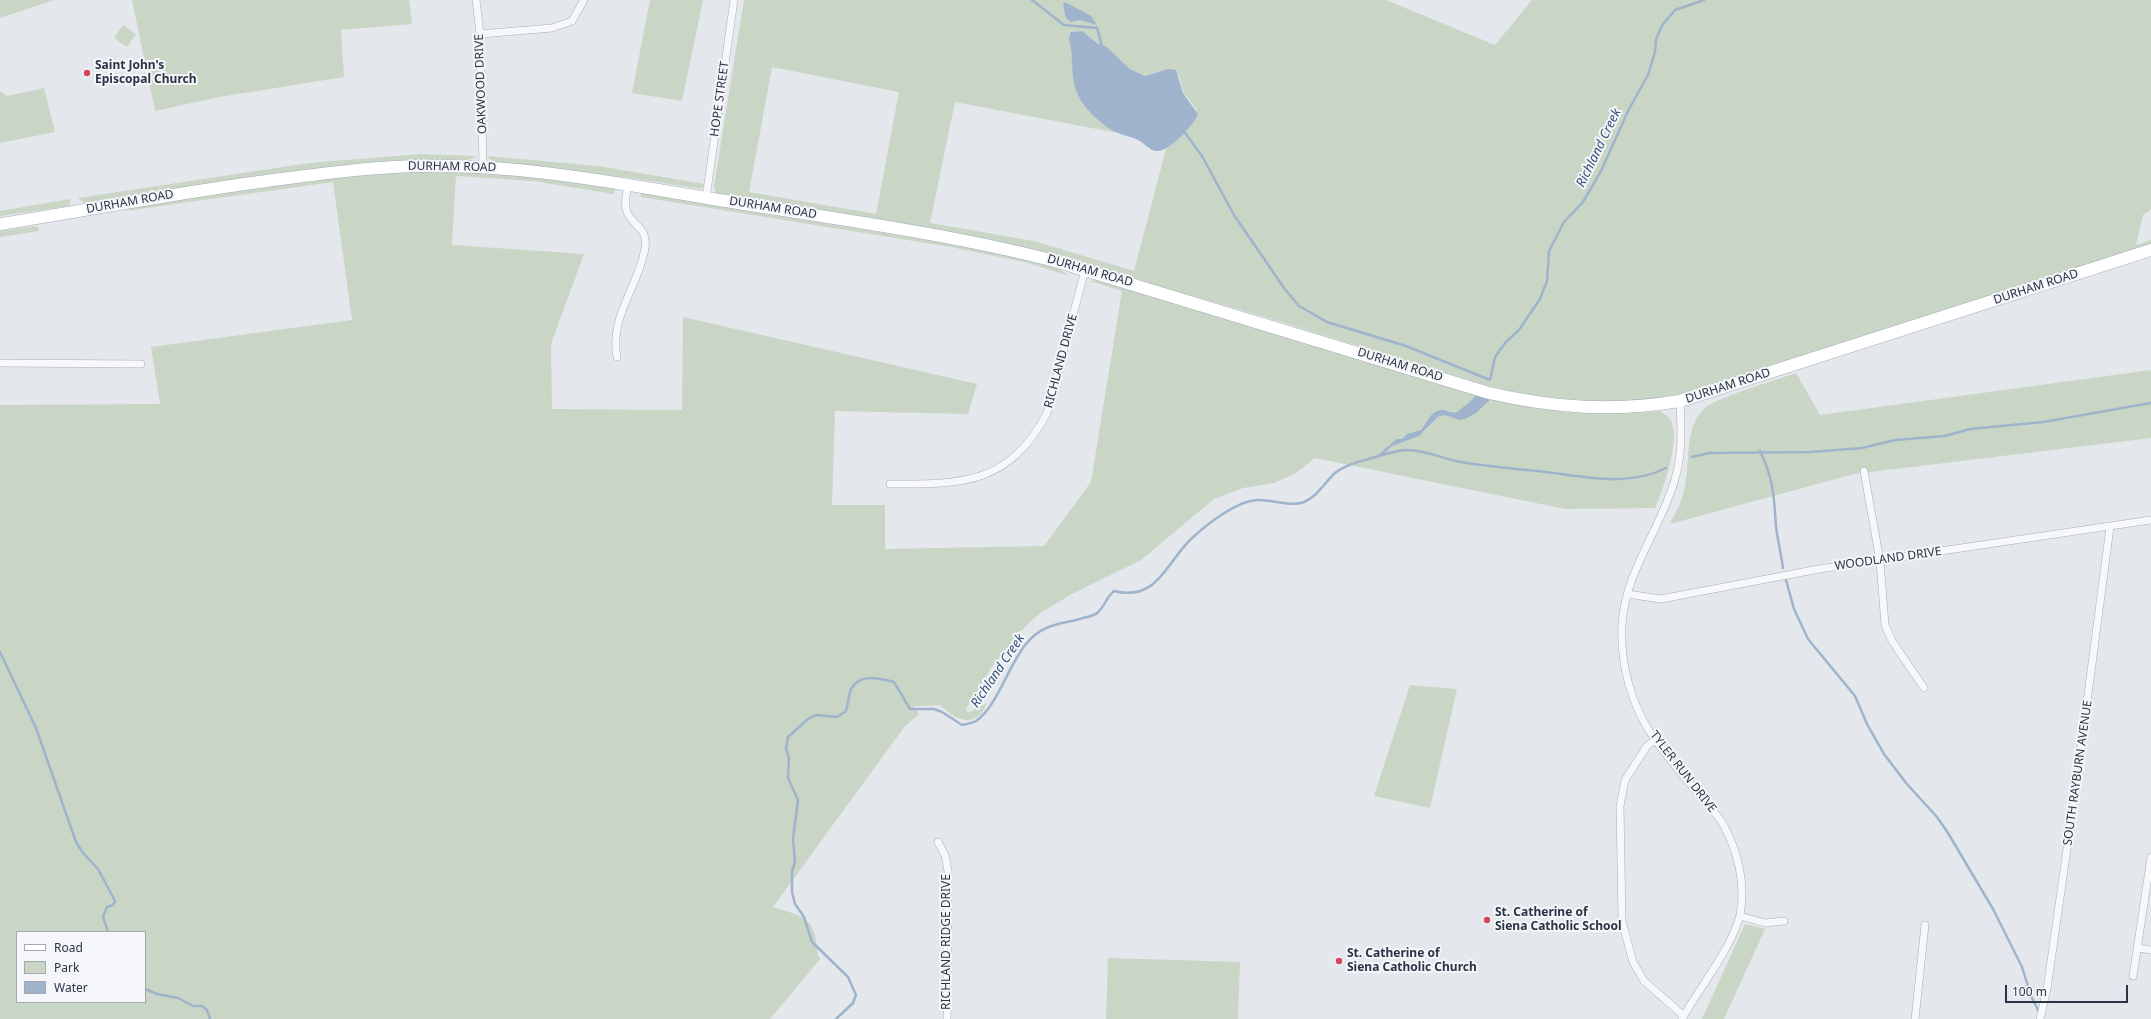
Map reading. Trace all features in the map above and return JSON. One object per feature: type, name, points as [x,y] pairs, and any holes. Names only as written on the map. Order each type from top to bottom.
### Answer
[{"type":"main road","name":"DURHAM ROAD","points":[[0,224],[171,194],[342,171],[420,166],[483,167],[545,172],[628,183],[706,198],[994,246],[1085,270],[1489,393],[1527,402],[1597,408],[1633,408],[1680,401],[2151,250]]},
{"type":"street","name":"OAKWOOD DRIVE","points":[[476,0],[480,34],[483,167]]},
{"type":"street","points":[[480,34],[552,28],[572,21],[584,0]]},
{"type":"street","name":"HOPE STREET","points":[[706,198],[734,0]]},
{"type":"street","points":[[617,357],[615,334],[624,306],[638,272],[645,244],[642,230],[627,214],[626,195],[628,183]]},
{"type":"street","name":"RICHLAND DRIVE","points":[[890,484],[965,481],[986,475],[1005,465],[1025,448],[1047,413],[1085,270]]},
{"type":"street","points":[[0,363],[141,364]]},
{"type":"street","name":"TYLER RUN DRIVE","points":[[1680,401],[1682,450],[1675,480],[1660,519],[1636,566],[1627,594],[1622,625],[1626,670],[1630,691],[1655,740],[1724,825],[1738,865],[1743,891],[1740,916],[1725,948],[1683,1018]]},
{"type":"street","points":[[1864,471],[1880,561],[1885,625],[1892,641],[1924,688]]},
{"type":"street","name":"WOODLAND DRIVE","points":[[1627,594],[1661,599],[1819,569],[2151,520]]},
{"type":"street","name":"SOUTH RAYBURN AVENUE","points":[[2040,1019],[2047,989],[2076,793],[2110,527]]},
{"type":"street","points":[[1655,740],[1647,746],[1625,780],[1620,806],[1622,921],[1633,962],[1644,981],[1683,1018]]},
{"type":"street","name":"RICHLAND RIDGE DRIVE","points":[[938,842],[945,855],[948,871],[947,1019]]},
{"type":"street","points":[[2133,976],[2151,857]]},
{"type":"street","points":[[1740,916],[1765,923],[1784,921]]},
{"type":"street","points":[[1915,1019],[1925,925]]},
{"type":"street","points":[[2138,948],[2151,950]]},
{"type":"green space","points":[[0,0],[54,0],[0,18]]},
{"type":"green space","points":[[132,0],[409,0],[412,24],[341,30],[344,77],[219,97],[155,111]]},
{"type":"green space","points":[[650,0],[703,0],[682,101],[632,93]]},
{"type":"green space","points":[[744,0],[1386,0],[1495,45],[1532,0],[2151,0],[2151,209],[2143,215],[2136,245],[2151,240],[2151,245],[1690,392],[1632,402],[1594,404],[1534,397],[1478,383],[1265,317],[1034,250],[988,239],[716,193],[714,186]],"holes":[[[1064,2],[1096,25],[1079,20],[1064,9]],[[1082,31],[1097,43],[1107,47],[1130,69],[1145,76],[1168,69],[1179,75],[1184,93],[1197,110],[1185,132],[1166,149],[1134,271],[1034,241],[930,223],[955,102],[1118,133],[1099,122],[1077,94],[1069,32]],[[772,67],[899,92],[876,214],[749,192]]]},
{"type":"green space","points":[[123,25],[136,34],[127,47],[114,38]]},
{"type":"green space","points":[[44,88],[55,132],[0,143],[0,91],[7,96]]},
{"type":"green space","points":[[420,154],[477,156],[467,161],[264,176],[84,203],[78,198],[309,163]]},
{"type":"green space","points":[[488,156],[598,166],[705,184],[701,189],[632,178],[499,163],[489,159]]},
{"type":"green space","points":[[391,171],[474,171],[607,186],[615,189],[614,194],[533,181],[456,176],[452,245],[584,254],[551,344],[552,409],[682,410],[683,317],[977,384],[968,414],[835,411],[832,505],[885,505],[885,549],[1044,546],[1091,482],[1122,291],[1090,281],[1103,280],[1531,407],[1596,413],[1661,411],[1670,419],[1673,427],[1673,450],[1666,477],[1655,508],[1565,509],[1315,458],[1296,473],[1274,483],[1243,488],[1214,499],[1141,560],[1072,594],[1040,613],[1020,632],[991,668],[966,709],[968,713],[987,703],[977,717],[971,720],[958,718],[940,705],[913,706],[919,714],[905,726],[773,907],[797,915],[812,926],[816,939],[817,952],[820,959],[770,1019],[0,1019],[0,405],[160,404],[151,347],[352,320],[333,182],[125,211],[133,207],[172,198]],"holes":[[[1473,399],[1460,420],[1444,415],[1438,417],[1425,431],[1413,438],[1389,447],[1396,440],[1402,439],[1407,434],[1421,430],[1429,417],[1443,410],[1457,412]]]},
{"type":"green space","points":[[641,193],[989,250],[1055,266],[1069,276],[1028,263],[951,247],[641,197]]},
{"type":"green space","points":[[71,199],[69,206],[0,216],[0,211]]},
{"type":"green space","points":[[35,226],[38,227],[39,231],[0,237],[0,231]]},
{"type":"green space","points":[[2151,370],[2151,438],[1854,474],[1670,524],[1683,494],[1691,436],[1693,426],[1698,416],[1705,408],[1722,399],[1796,373],[1820,415]]},
{"type":"green space","points":[[1410,685],[1457,689],[1430,808],[1374,796]]},
{"type":"green space","points":[[1745,924],[1765,929],[1724,1019],[1702,1019]]},
{"type":"green space","points":[[1108,958],[1240,962],[1238,1019],[1106,1019]]},
{"type":"water","points":[[1065,2],[1091,16],[1097,25],[1079,20],[1071,22],[1066,18],[1063,4]]},
{"type":"water","points":[[1082,31],[1097,43],[1107,47],[1130,69],[1145,76],[1168,69],[1176,70],[1183,93],[1198,114],[1182,136],[1164,150],[1156,151],[1138,140],[1112,130],[1100,122],[1089,111],[1080,99],[1075,87],[1069,39],[1070,32]]},
{"type":"water","points":[[1475,395],[1490,400],[1476,413],[1460,420],[1444,415],[1438,417],[1419,436],[1387,448],[1396,439],[1402,439],[1407,434],[1421,430],[1430,417],[1436,412],[1444,410],[1457,412],[1473,399]]},
{"type":"waterway","points":[[1032,0],[1064,25],[1097,28],[1102,46]]},
{"type":"waterway","name":"Richland Creek","points":[[1183,130],[1202,156],[1234,215],[1284,288],[1299,306],[1327,322],[1406,346],[1490,380],[1495,357],[1505,343],[1519,330],[1540,299],[1547,281],[1549,251],[1564,222],[1583,202],[1601,171],[1629,109],[1648,75],[1655,52],[1656,39],[1663,24],[1675,10],[1704,0]]},
{"type":"waterway","points":[[1692,457],[1709,453],[1810,452],[1862,448],[1895,440],[1945,436],[1970,429],[2043,422],[2151,403]]},
{"type":"waterway","name":"Richland Creek","points":[[1379,456],[1389,447]]},
{"type":"waterway","name":"Richland Creek","points":[[836,1019],[853,1003],[856,995],[848,977],[812,942],[804,917],[795,904],[792,892],[792,871],[795,862],[793,839],[798,800],[788,778],[789,759],[786,748],[788,737],[808,719],[816,715],[837,717],[846,711],[851,689],[859,681],[876,678],[894,682],[910,709],[934,709],[942,712],[962,725],[975,722],[997,696],[1020,652],[1032,637],[1045,628],[1094,615],[1100,611],[1109,596],[1114,591],[1129,593],[1141,591],[1151,586],[1191,539],[1222,514],[1241,504],[1259,500],[1287,504],[1304,502],[1313,496],[1335,473],[1344,467],[1390,453],[1403,450],[1414,450],[1472,464],[1607,479],[1637,477],[1652,474],[1666,468]]},
{"type":"waterway","points":[[1760,451],[1771,480],[1776,527],[1783,568]]},
{"type":"waterway","points":[[1786,580],[1794,609],[1808,639],[1855,696],[1867,724],[1884,754],[1906,783],[1937,817],[1993,909],[2022,967],[2031,996],[2038,1010]]},
{"type":"waterway","points":[[0,652],[36,728],[76,842],[83,853],[98,869],[115,901],[113,905],[107,907],[103,917],[108,931]]},
{"type":"waterway","points":[[146,989],[157,994],[178,998],[193,1006],[202,1006],[207,1010],[210,1019]]},
{"type":"place","name":"Saint John's Episcopal Church","points":[[87,73]]},
{"type":"place","name":"St. Catherine of Siena Catholic School","points":[[1487,920]]},
{"type":"place","name":"St. Catherine of Siena Catholic Church","points":[[1339,961]]}]
